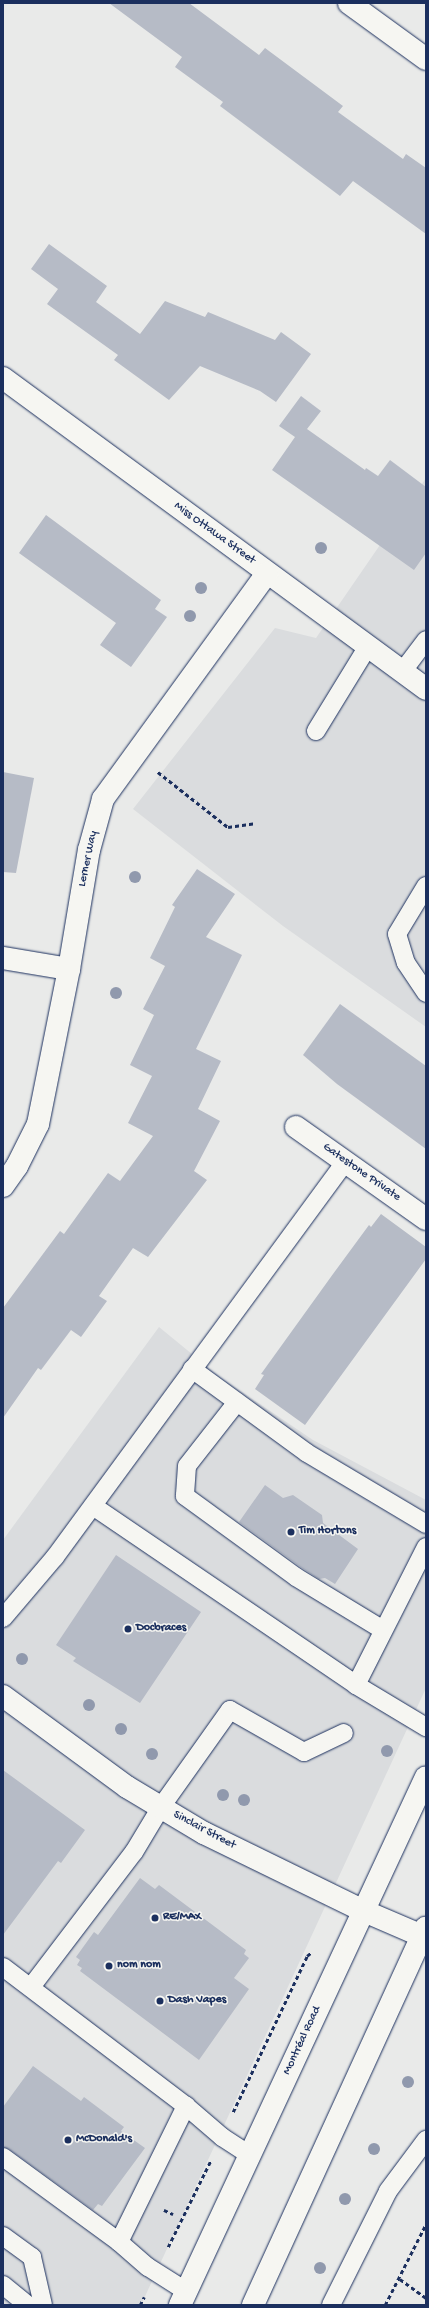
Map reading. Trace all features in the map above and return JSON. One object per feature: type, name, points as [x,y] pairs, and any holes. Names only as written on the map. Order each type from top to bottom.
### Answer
[{"type":"street","points":[[349,3],[426,59]]},
{"type":"street","name":"Miss Ottawa Street","points":[[3,378],[426,689]]},
{"type":"street","name":"Lerner Way","points":[[3,1186],[17,1166],[38,1124],[69,969],[88,850],[104,800],[267,573]]},
{"type":"street","points":[[3,958],[69,969]]},
{"type":"street","name":"Gatestone Private","points":[[296,1127],[426,1219]]},
{"type":"street","name":"Sinclair Street","points":[[3,1696],[128,1787],[204,1833],[364,1911],[425,1934]]},
{"type":"street","name":"Montréal Road","points":[[183,2298],[426,1777]]},
{"type":"street","points":[[253,2305],[425,1934]]},
{"type":"lane","points":[[402,672],[426,640]]},
{"type":"lane","points":[[316,731],[368,646]]},
{"type":"lane","points":[[426,886],[397,934],[406,963],[426,993]]},
{"type":"lane","points":[[3,1618],[55,1557],[346,1161]]},
{"type":"lane","points":[[192,1369],[306,1453],[426,1524]]},
{"type":"lane","points":[[237,1402],[187,1466],[185,1496],[296,1577],[384,1630]]},
{"type":"lane","points":[[93,1506],[356,1685],[426,1727]]},
{"type":"lane","points":[[356,1685],[426,1547]]},
{"type":"lane","points":[[31,1987],[134,1852],[161,1807],[230,1710],[304,1752],[344,1733]]},
{"type":"lane","points":[[3,1967],[186,2106],[222,2138],[250,2155]]},
{"type":"lane","points":[[119,2242],[186,2106]]},
{"type":"lane","points":[[331,2305],[388,2191],[426,2140]]},
{"type":"lane","points":[[3,2157],[119,2242],[183,2298]]},
{"type":"lane","points":[[3,2236],[32,2257],[43,2305]]},
{"type":"lane","points":[[3,2286],[28,2305]]},
{"type":"path","points":[[136,755],[228,827],[255,822]]},
{"type":"path","points":[[385,2305],[400,2279],[426,2224]]},
{"type":"path","points":[[400,2279],[426,2298]]},
{"type":"shaded area","points":[[426,478],[426,1027],[283,926],[133,809],[275,628],[316,638]]},
{"type":"shaded area","points":[[159,1327],[220,1377],[313,1440],[426,1500],[426,1688],[141,2305],[3,2305],[3,1540]]},
{"type":"building","points":[[109,3],[189,3],[259,55],[265,48],[343,106],[338,112],[403,159],[406,154],[426,168],[426,234],[353,181],[340,196],[220,106],[223,102],[175,67],[182,57]]},
{"type":"building","points":[[49,244],[107,286],[96,302],[140,334],[165,301],[205,317],[208,312],[275,340],[281,332],[311,354],[276,402],[260,391],[200,366],[169,400],[114,360],[118,355],[47,304],[58,289],[31,269]]},
{"type":"building","points":[[301,396],[321,411],[307,429],[365,470],[366,468],[378,476],[390,460],[426,487],[426,553],[414,570],[272,470],[295,437],[279,426]]},
{"type":"building","points":[[46,515],[161,600],[155,609],[167,617],[131,667],[100,645],[116,623],[19,553]]},
{"type":"building","points":[[3,772],[34,778],[16,873],[3,872]]},
{"type":"building","points":[[197,869],[235,894],[206,937],[242,955],[196,1049],[221,1061],[198,1109],[220,1121],[194,1171],[207,1180],[148,1257],[133,1248],[99,1296],[107,1301],[81,1337],[71,1330],[41,1370],[38,1368],[3,1418],[3,1308],[60,1231],[64,1234],[108,1173],[120,1181],[153,1136],[128,1123],[152,1076],[130,1065],[154,1015],[143,1009],[165,966],[150,958],[175,907],[172,905]]},
{"type":"building","points":[[340,1004],[426,1066],[426,1149],[337,1084],[303,1055]]},
{"type":"building","points":[[381,1214],[426,1247],[426,1259],[305,1425],[255,1389],[264,1375],[261,1374],[333,1274],[369,1225],[371,1227]]},
{"type":"building","name":"Tim Hortons","points":[[265,1485],[283,1498],[293,1495],[322,1515],[323,1523],[358,1549],[335,1584],[325,1578],[319,1579],[239,1522]]},
{"type":"building","name":"Docbraces","points":[[116,1555],[201,1612],[140,1703],[73,1661],[76,1658],[56,1645]]},
{"type":"building","points":[[3,1770],[85,1830],[61,1863],[58,1861],[3,1935]]},
{"type":"building","points":[[140,1878],[155,1889],[159,1885],[246,1950],[244,1954],[249,1958],[234,1978],[249,1989],[199,2060],[80,1971],[82,1968],[77,1965],[80,1960],[76,1957],[94,1932],[98,1935]]},
{"type":"building","name":"McDonald's","points":[[33,2066],[81,2101],[84,2097],[124,2127],[121,2131],[145,2148],[102,2206],[98,2204],[93,2210],[9,2149],[3,2147],[3,2107]]},
{"type":"place","name":"Tim Hortons","points":[[291,1532]]},
{"type":"place","name":"Docbraces","points":[[128,1629]]},
{"type":"place","name":"RE/MAX","points":[[155,1918]]},
{"type":"place","name":"nom nom","points":[[109,1966]]},
{"type":"place","name":"Dash Vapes","points":[[160,2001]]},
{"type":"place","name":"McDonald's","points":[[68,2140]]}]
